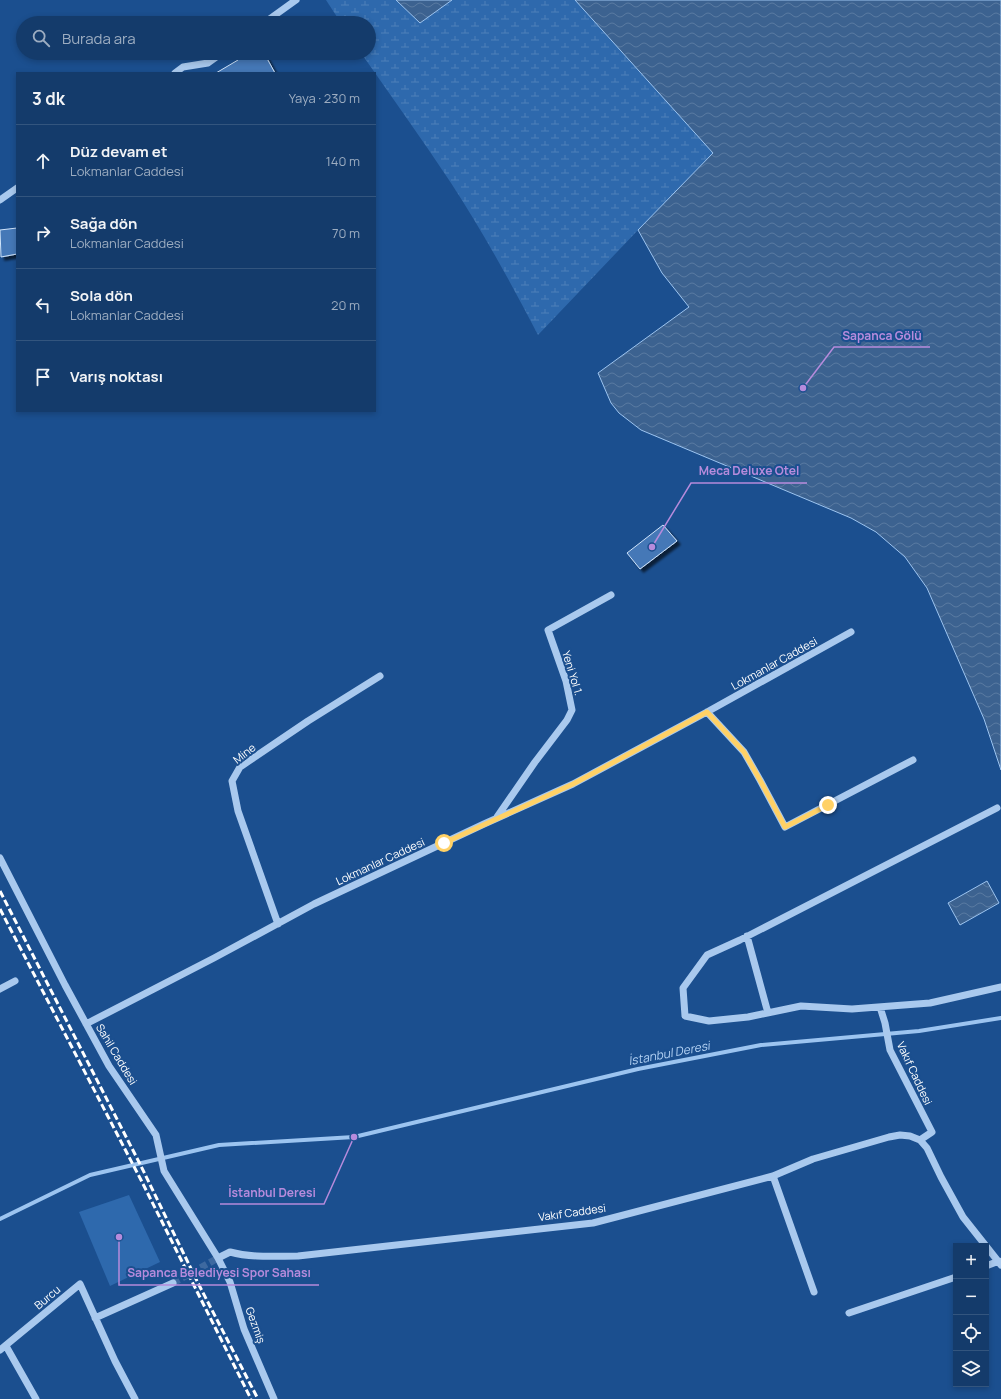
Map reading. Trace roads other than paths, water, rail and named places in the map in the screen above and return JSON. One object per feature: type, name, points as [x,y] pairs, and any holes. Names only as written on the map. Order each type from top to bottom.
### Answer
[{"type":"street","points":[[274,16],[296,0]]},
{"type":"street","points":[[176,72],[183,67],[208,63],[212,60]]},
{"type":"street","points":[[0,200],[16,189]]},
{"type":"street","name":"Yeni Yol 1.","points":[[496,818],[535,762],[567,720],[572,710],[566,681],[548,630],[611,595]]},
{"type":"street","name":"Lokmanlar Caddesi","points":[[86,1024],[314,904],[496,818],[573,784],[851,632]]},
{"type":"street","name":"Mine","points":[[278,924],[238,811],[232,782],[240,767],[308,721],[380,676]]},
{"type":"street","points":[[707,712],[744,752],[785,827],[913,760]]},
{"type":"street","points":[[997,808],[747,936],[707,954],[682,988],[685,1016],[709,1021],[748,1017],[801,1006],[852,1009],[930,1003],[1001,987]]},
{"type":"street","name":"Sahil Caddesi","points":[[0,858],[109,1066],[156,1135],[164,1171],[218,1258]]},
{"type":"street","points":[[747,936],[768,1013]]},
{"type":"street","points":[[0,988],[15,981]]},
{"type":"street","name":"Vakıf Caddesi","points":[[218,1258],[230,1252],[242,1256],[254,1257],[298,1256],[593,1223],[774,1176],[813,1159],[889,1137],[910,1136],[920,1140],[932,1132],[890,1050],[885,1023],[880,1007]]},
{"type":"street","points":[[920,1140],[927,1148],[963,1217],[1000,1263],[989,1265]]},
{"type":"street","points":[[774,1176],[814,1292]]},
{"type":"street","name":"Gezmiş","points":[[218,1258],[230,1282],[244,1329],[274,1399]]},
{"type":"street","points":[[849,1313],[953,1278]]},
{"type":"street","points":[[135,1399],[95,1318],[173,1282]]},
{"type":"street","name":"Burcu","points":[[3,1348],[80,1284],[95,1318]]},
{"type":"street","points":[[3,1348],[36,1399]]},
{"type":"water","points":[[396,0],[452,0],[420,23]]},
{"type":"water","points":[[575,0],[1001,0],[1001,770],[984,719],[927,588],[905,557],[876,532],[851,518],[641,430],[619,413],[611,403],[598,373],[689,307],[662,273],[638,230],[713,153]]},
{"type":"water","points":[[987,881],[999,903],[960,925],[948,903]]},
{"type":"waterway","name":"İstanbul Deresi","points":[[0,1219],[90,1175],[219,1145],[354,1137],[638,1069],[761,1045],[919,1031],[1001,1018]]},
{"type":"tunnel","points":[[173,1283],[218,1258]]},
{"type":"railway","points":[[0,891],[140,1164],[198,1283],[258,1399]]},
{"type":"railway","points":[[0,909],[141,1180],[251,1399]]},
{"type":"place","name":"Sapanca Gölü","points":[[803,388]]},
{"type":"place","name":"Meca Deluxe Otel","points":[[652,547]]},
{"type":"place","name":"İstanbul Deresi","points":[[354,1137]]},
{"type":"place","name":"Sapanca Belediyesi Spor Sahası","points":[[119,1237]]}]
